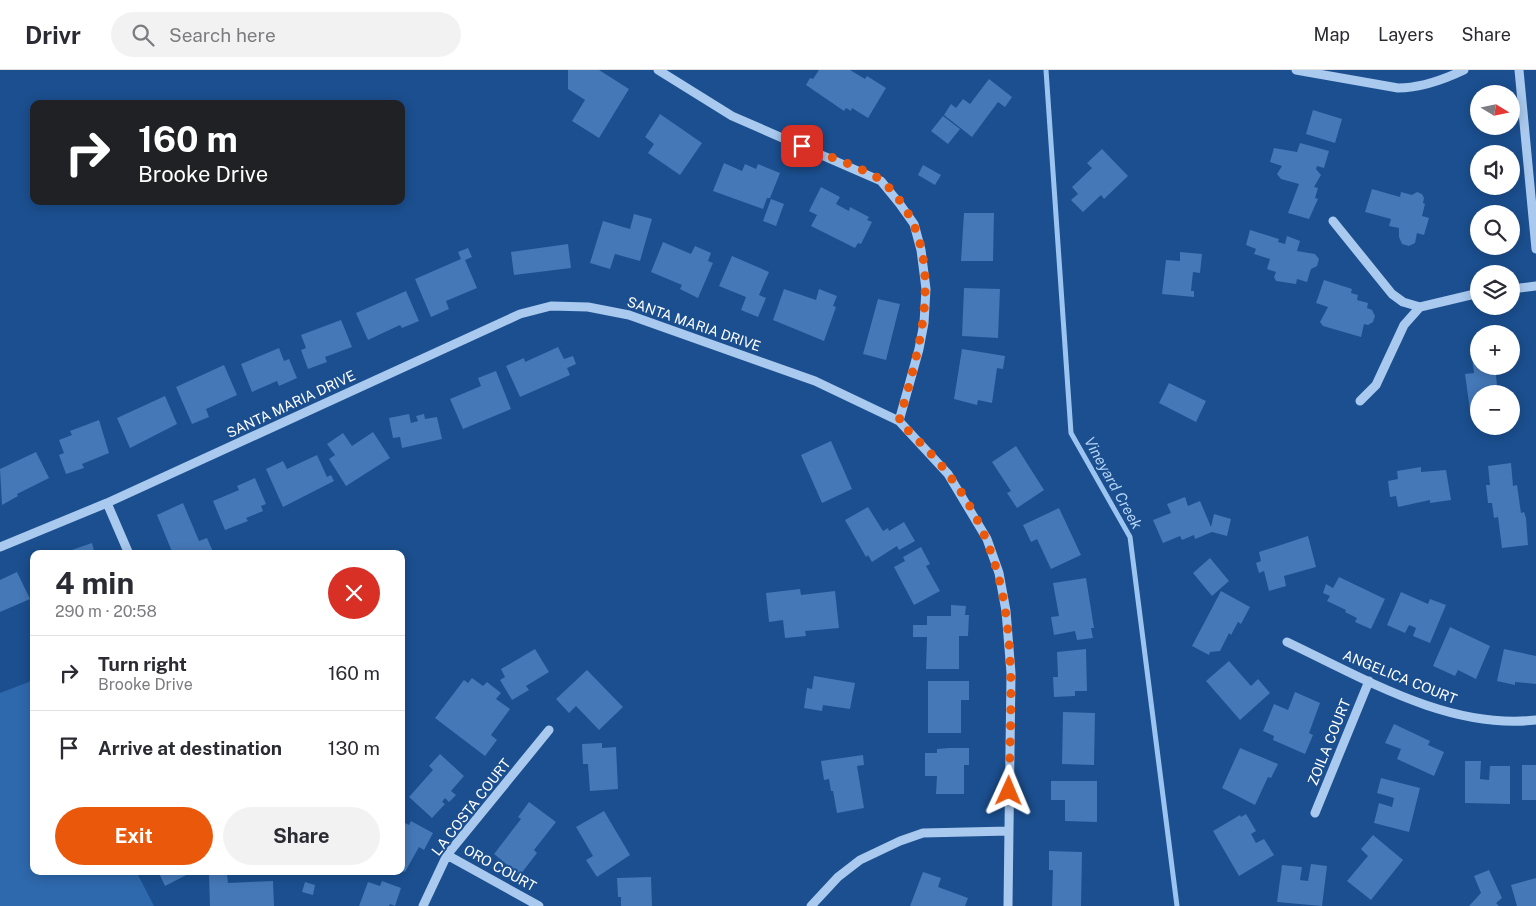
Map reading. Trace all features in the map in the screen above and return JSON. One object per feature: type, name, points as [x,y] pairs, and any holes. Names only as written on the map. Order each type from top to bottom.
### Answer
[{"type":"street","points":[[658,70],[732,116],[881,181],[914,224],[921,250],[926,289],[924,323],[919,349],[899,421]]},
{"type":"street","points":[[1296,70],[1373,85],[1404,88],[1438,81],[1464,70]]},
{"type":"street","points":[[1519,70],[1536,249]]},
{"type":"street","points":[[1332,221],[1392,294],[1403,302],[1420,307],[1470,296]]},
{"type":"street","points":[[1520,287],[1536,286]]},
{"type":"street","name":"SANTA MARIA DRIVE","points":[[0,547],[107,503],[520,314],[551,306],[588,307],[629,315],[816,381],[899,421],[948,474],[987,539],[999,573],[1010,638],[1008,906]]},
{"type":"street","points":[[1360,401],[1376,385],[1404,325],[1420,307]]},
{"type":"street","points":[[107,503],[128,550]]},
{"type":"street","name":"ANGELICA COURT","points":[[1287,642],[1369,681],[1454,715],[1510,722],[1536,720]]},
{"type":"street","name":"ZOILA COURT","points":[[1315,813],[1369,681]]},
{"type":"street","name":"LA COSTA COURT","points":[[422,906],[447,855],[550,730]]},
{"type":"street","points":[[811,906],[838,877],[860,860],[900,841],[923,833],[1009,831]]},
{"type":"street","name":"ORO COURT","points":[[447,855],[539,906]]},
{"type":"shaded area","points":[[30,682],[30,875],[138,875],[154,906],[0,906],[0,693]]},
{"type":"building","points":[[568,70],[599,70],[629,89],[599,138],[572,121],[585,100],[568,89]]},
{"type":"building","points":[[819,70],[850,70],[865,79],[867,76],[886,88],[868,118],[852,108],[851,111],[846,108],[844,111],[806,85],[810,78],[813,79]]},
{"type":"building","points":[[989,79],[1012,97],[1005,107],[998,102],[972,137],[944,115],[951,104],[956,108],[963,99],[970,104]]},
{"type":"building","points":[[1313,110],[1342,119],[1335,143],[1306,134]]},
{"type":"building","points":[[660,114],[702,143],[680,175],[648,153],[654,144],[645,137]]},
{"type":"building","points":[[943,116],[960,129],[948,144],[931,131]]},
{"type":"building","points":[[1300,143],[1329,151],[1324,168],[1317,166],[1316,169],[1321,175],[1314,187],[1318,188],[1315,198],[1318,199],[1309,219],[1288,213],[1299,184],[1281,179],[1277,174],[1282,166],[1270,162],[1274,148],[1297,152]]},
{"type":"building","points":[[1102,149],[1128,176],[1104,199],[1101,195],[1083,212],[1071,200],[1078,194],[1072,187],[1092,168],[1087,163]]},
{"type":"building","points":[[724,163],[742,171],[745,164],[756,169],[758,164],[780,173],[770,198],[767,198],[763,209],[713,191]]},
{"type":"building","points":[[923,165],[941,175],[935,185],[918,175]]},
{"type":"building","points":[[821,187],[840,197],[836,204],[849,211],[850,207],[869,217],[867,220],[872,222],[861,244],[858,243],[855,248],[811,226],[817,215],[809,211]]},
{"type":"building","points":[[1372,189],[1400,197],[1401,192],[1412,195],[1417,192],[1422,194],[1424,198],[1423,203],[1425,204],[1422,216],[1429,218],[1424,235],[1417,233],[1415,243],[1409,246],[1402,244],[1399,237],[1399,228],[1389,226],[1391,219],[1365,212]]},
{"type":"building","points":[[771,199],[784,204],[776,226],[763,221]]},
{"type":"building","points":[[964,213],[994,213],[993,261],[961,261]]},
{"type":"building","points":[[634,214],[652,219],[640,261],[615,254],[610,269],[590,263],[603,221],[630,229]]},
{"type":"building","points":[[1250,230],[1279,239],[1278,242],[1285,244],[1287,236],[1300,241],[1297,251],[1315,254],[1319,259],[1317,266],[1311,269],[1307,282],[1297,279],[1296,284],[1276,281],[1274,277],[1276,272],[1267,269],[1270,259],[1254,254],[1256,249],[1246,245]]},
{"type":"building","points":[[663,242],[691,254],[695,246],[711,253],[708,261],[713,263],[698,298],[680,289],[682,285],[651,272]]},
{"type":"building","points":[[568,244],[571,268],[514,275],[511,252]]},
{"type":"building","points":[[468,248],[472,257],[465,260],[477,288],[446,301],[449,309],[431,317],[415,279],[461,259],[458,252]]},
{"type":"building","points":[[1180,252],[1202,254],[1200,273],[1193,272],[1191,291],[1194,291],[1194,297],[1162,294],[1166,260],[1180,261]]},
{"type":"building","points":[[732,256],[769,272],[759,295],[766,298],[758,317],[741,310],[746,297],[719,286]]},
{"type":"building","points":[[1324,280],[1352,289],[1351,293],[1358,295],[1357,300],[1368,303],[1367,308],[1372,310],[1375,316],[1373,322],[1368,325],[1364,324],[1361,337],[1323,326],[1320,322],[1328,307],[1316,303]]},
{"type":"building","points":[[964,288],[1000,289],[998,338],[962,336]]},
{"type":"building","points":[[784,289],[816,300],[819,289],[837,296],[833,306],[836,307],[824,341],[773,320]]},
{"type":"building","points":[[406,291],[419,321],[402,328],[400,325],[368,340],[356,313]]},
{"type":"building","points":[[878,299],[900,304],[886,360],[863,354]]},
{"type":"building","points":[[341,320],[352,347],[325,357],[327,362],[308,369],[301,350],[306,348],[301,335]]},
{"type":"building","points":[[558,347],[564,359],[573,356],[576,364],[567,368],[570,375],[520,397],[506,366],[524,358],[525,362]]},
{"type":"building","points":[[279,348],[284,361],[289,359],[297,378],[279,386],[277,381],[252,392],[241,364]]},
{"type":"building","points":[[962,349],[1005,356],[1003,369],[997,368],[992,403],[978,400],[977,405],[954,399]]},
{"type":"building","points":[[224,365],[237,395],[206,409],[209,417],[192,424],[176,387]]},
{"type":"building","points":[[496,371],[511,409],[463,429],[450,399],[481,386],[478,378]]},
{"type":"building","points":[[1465,374],[1496,375],[1497,385],[1470,385],[1470,410]]},
{"type":"building","points":[[1169,383],[1206,401],[1196,422],[1159,403]]},
{"type":"building","points":[[165,396],[177,424],[130,448],[117,418]]},
{"type":"building","points":[[409,414],[411,423],[418,421],[416,416],[424,414],[425,419],[437,417],[442,439],[402,448],[400,437],[393,438],[389,418]]},
{"type":"building","points":[[99,420],[109,453],[82,464],[84,468],[66,474],[59,455],[64,453],[59,440],[72,435],[70,431]]},
{"type":"building","points":[[373,432],[390,458],[346,486],[329,459],[335,455],[327,444],[343,433],[352,446]]},
{"type":"building","points":[[831,441],[852,489],[822,503],[801,455]]},
{"type":"building","points":[[1016,446],[1044,490],[1017,508],[1007,493],[1011,491],[992,462]]},
{"type":"building","points":[[36,452],[49,478],[17,494],[18,496],[2,505],[0,469]]},
{"type":"building","points":[[317,455],[327,477],[331,475],[334,481],[283,507],[266,469],[283,461],[287,469]]},
{"type":"building","points":[[1511,463],[1513,486],[1517,485],[1521,513],[1524,512],[1526,518],[1528,545],[1502,548],[1498,517],[1494,518],[1492,503],[1488,503],[1486,485],[1490,485],[1488,466]]},
{"type":"building","points":[[1421,467],[1421,472],[1446,470],[1451,500],[1430,503],[1430,500],[1398,507],[1396,496],[1390,497],[1388,481],[1398,479],[1397,471]]},
{"type":"building","points":[[255,478],[266,504],[261,506],[263,511],[246,518],[248,521],[225,530],[213,501],[239,490],[237,486]]},
{"type":"building","points":[[1185,497],[1188,506],[1200,501],[1211,527],[1214,514],[1231,519],[1227,536],[1212,532],[1195,539],[1194,535],[1182,540],[1180,536],[1163,543],[1153,520],[1171,513],[1167,504]]},
{"type":"building","points":[[183,503],[199,541],[207,538],[212,550],[171,550],[157,515]]},
{"type":"building","points":[[868,507],[883,531],[888,528],[889,531],[904,522],[915,541],[899,550],[897,546],[872,562],[868,555],[866,557],[845,520]]},
{"type":"building","points":[[1059,508],[1081,555],[1051,569],[1037,539],[1031,542],[1023,525]]},
{"type":"building","points":[[1308,536],[1316,567],[1284,576],[1286,586],[1269,591],[1264,571],[1259,573],[1256,563],[1261,561],[1259,552]]},
{"type":"building","points":[[92,543],[94,550],[72,550]]},
{"type":"building","points":[[921,547],[930,564],[926,566],[940,591],[914,605],[894,567],[905,561],[903,557]]},
{"type":"building","points":[[1210,558],[1229,581],[1212,596],[1193,573]]},
{"type":"building","points":[[17,572],[30,599],[0,612],[0,580]]},
{"type":"building","points":[[1339,577],[1385,599],[1371,629],[1355,622],[1357,618],[1345,612],[1346,610],[1327,601],[1330,596],[1323,593],[1326,584],[1333,588]]},
{"type":"building","points":[[1086,578],[1094,628],[1091,628],[1093,638],[1077,640],[1075,631],[1054,635],[1051,617],[1059,616],[1053,583]]},
{"type":"building","points":[[800,589],[801,595],[835,591],[839,628],[805,631],[806,636],[785,638],[783,620],[769,622],[766,593]]},
{"type":"building","points":[[1221,591],[1250,607],[1241,624],[1238,622],[1231,635],[1229,633],[1220,651],[1210,652],[1209,655],[1192,646]]},
{"type":"building","points":[[1401,592],[1428,604],[1430,599],[1446,605],[1430,643],[1413,636],[1416,628],[1409,625],[1405,633],[1387,625]]},
{"type":"building","points":[[951,605],[966,606],[965,615],[969,615],[968,636],[959,636],[959,669],[926,669],[927,637],[913,637],[913,625],[927,625],[927,616],[951,616]]},
{"type":"building","points":[[1450,627],[1490,646],[1476,679],[1458,670],[1455,676],[1433,666]]},
{"type":"building","points":[[535,649],[549,672],[526,686],[529,690],[512,700],[500,680],[505,677],[501,669]]},
{"type":"building","points":[[1086,649],[1087,691],[1075,691],[1075,696],[1054,697],[1053,677],[1058,677],[1057,652]]},
{"type":"building","points":[[1504,649],[1536,656],[1536,684],[1515,682],[1515,685],[1497,681]]},
{"type":"building","points":[[1229,661],[1251,686],[1258,679],[1270,693],[1240,720],[1206,681]]},
{"type":"building","points":[[587,670],[623,707],[599,730],[576,706],[569,713],[556,699]]},
{"type":"building","points":[[814,676],[855,683],[850,709],[823,705],[822,711],[804,708],[807,688],[812,689]]},
{"type":"building","points":[[472,678],[483,686],[487,682],[501,693],[496,699],[510,709],[491,735],[497,740],[485,756],[435,718],[464,680],[468,683]]},
{"type":"building","points":[[928,681],[969,681],[969,700],[961,700],[961,733],[928,733]]},
{"type":"building","points":[[1295,692],[1320,703],[1309,733],[1313,735],[1305,754],[1273,740],[1274,736],[1263,731],[1274,704],[1288,710]]},
{"type":"building","points":[[1063,712],[1095,713],[1094,765],[1062,764]]},
{"type":"building","points":[[1394,724],[1430,741],[1428,745],[1444,752],[1434,776],[1397,759],[1401,749],[1385,743]]},
{"type":"building","points":[[602,743],[602,748],[616,747],[618,789],[590,791],[588,764],[583,764],[582,744]]},
{"type":"building","points":[[969,748],[969,765],[964,765],[964,794],[936,794],[937,776],[925,776],[925,753],[937,753],[937,749]]},
{"type":"building","points":[[1240,748],[1278,764],[1271,778],[1268,777],[1255,805],[1222,788]]},
{"type":"building","points":[[440,754],[464,776],[451,791],[456,795],[449,802],[445,798],[442,802],[445,804],[432,818],[409,797],[433,770],[429,766]]},
{"type":"building","points":[[863,755],[864,765],[857,766],[864,808],[837,813],[829,779],[824,780],[821,761]]},
{"type":"building","points":[[1465,761],[1481,761],[1480,779],[1489,780],[1490,766],[1510,766],[1510,804],[1465,803]]},
{"type":"building","points":[[1522,765],[1536,765],[1536,800],[1522,800]]},
{"type":"building","points":[[1381,778],[1420,788],[1409,832],[1374,823],[1379,803],[1392,807],[1394,798],[1377,793]]},
{"type":"building","points":[[1051,781],[1097,781],[1097,822],[1065,821],[1065,800],[1051,800]]},
{"type":"building","points":[[529,802],[556,822],[534,850],[537,853],[520,875],[494,854],[521,819],[518,817]]},
{"type":"building","points":[[604,811],[630,855],[597,877],[586,860],[593,856],[576,827]]},
{"type":"building","points":[[1246,814],[1256,831],[1251,834],[1256,843],[1264,839],[1274,855],[1239,876],[1213,831],[1240,815],[1241,817]]},
{"type":"building","points":[[411,821],[433,833],[424,850],[419,847],[405,872],[405,823],[409,825]]},
{"type":"building","points":[[1373,835],[1403,860],[1371,900],[1347,881],[1368,856],[1361,849]]},
{"type":"building","points":[[1049,851],[1082,852],[1081,906],[1052,906],[1053,870],[1049,870]]},
{"type":"building","points":[[1311,864],[1327,866],[1322,906],[1277,902],[1282,865],[1302,867],[1300,880],[1308,881]]},
{"type":"building","points":[[1489,870],[1502,898],[1496,903],[1499,906],[1469,906],[1481,893],[1474,876]]},
{"type":"building","points":[[923,872],[941,878],[938,887],[968,898],[965,906],[910,906]]},
{"type":"building","points":[[160,875],[186,875],[165,886]]},
{"type":"building","points":[[209,875],[227,875],[228,883],[273,881],[274,906],[210,906]]},
{"type":"building","points":[[651,877],[652,906],[621,906],[621,897],[618,897],[617,878]]},
{"type":"building","points":[[1536,878],[1536,906],[1517,906],[1511,885]]},
{"type":"building","points":[[382,881],[401,888],[395,906],[390,904],[389,906],[359,906],[368,882],[380,886]]},
{"type":"building","points":[[305,882],[315,885],[313,895],[302,892]]},
{"type":"waterway","name":"Vineyard Creek","points":[[1046,70],[1071,433],[1130,537],[1177,906]]},
{"type":"route","points":[[802,146],[881,181],[914,224],[921,250],[926,289],[924,323],[919,349],[899,421],[948,474],[967,502],[994,555],[999,573],[1010,638],[1009,791]]}]
